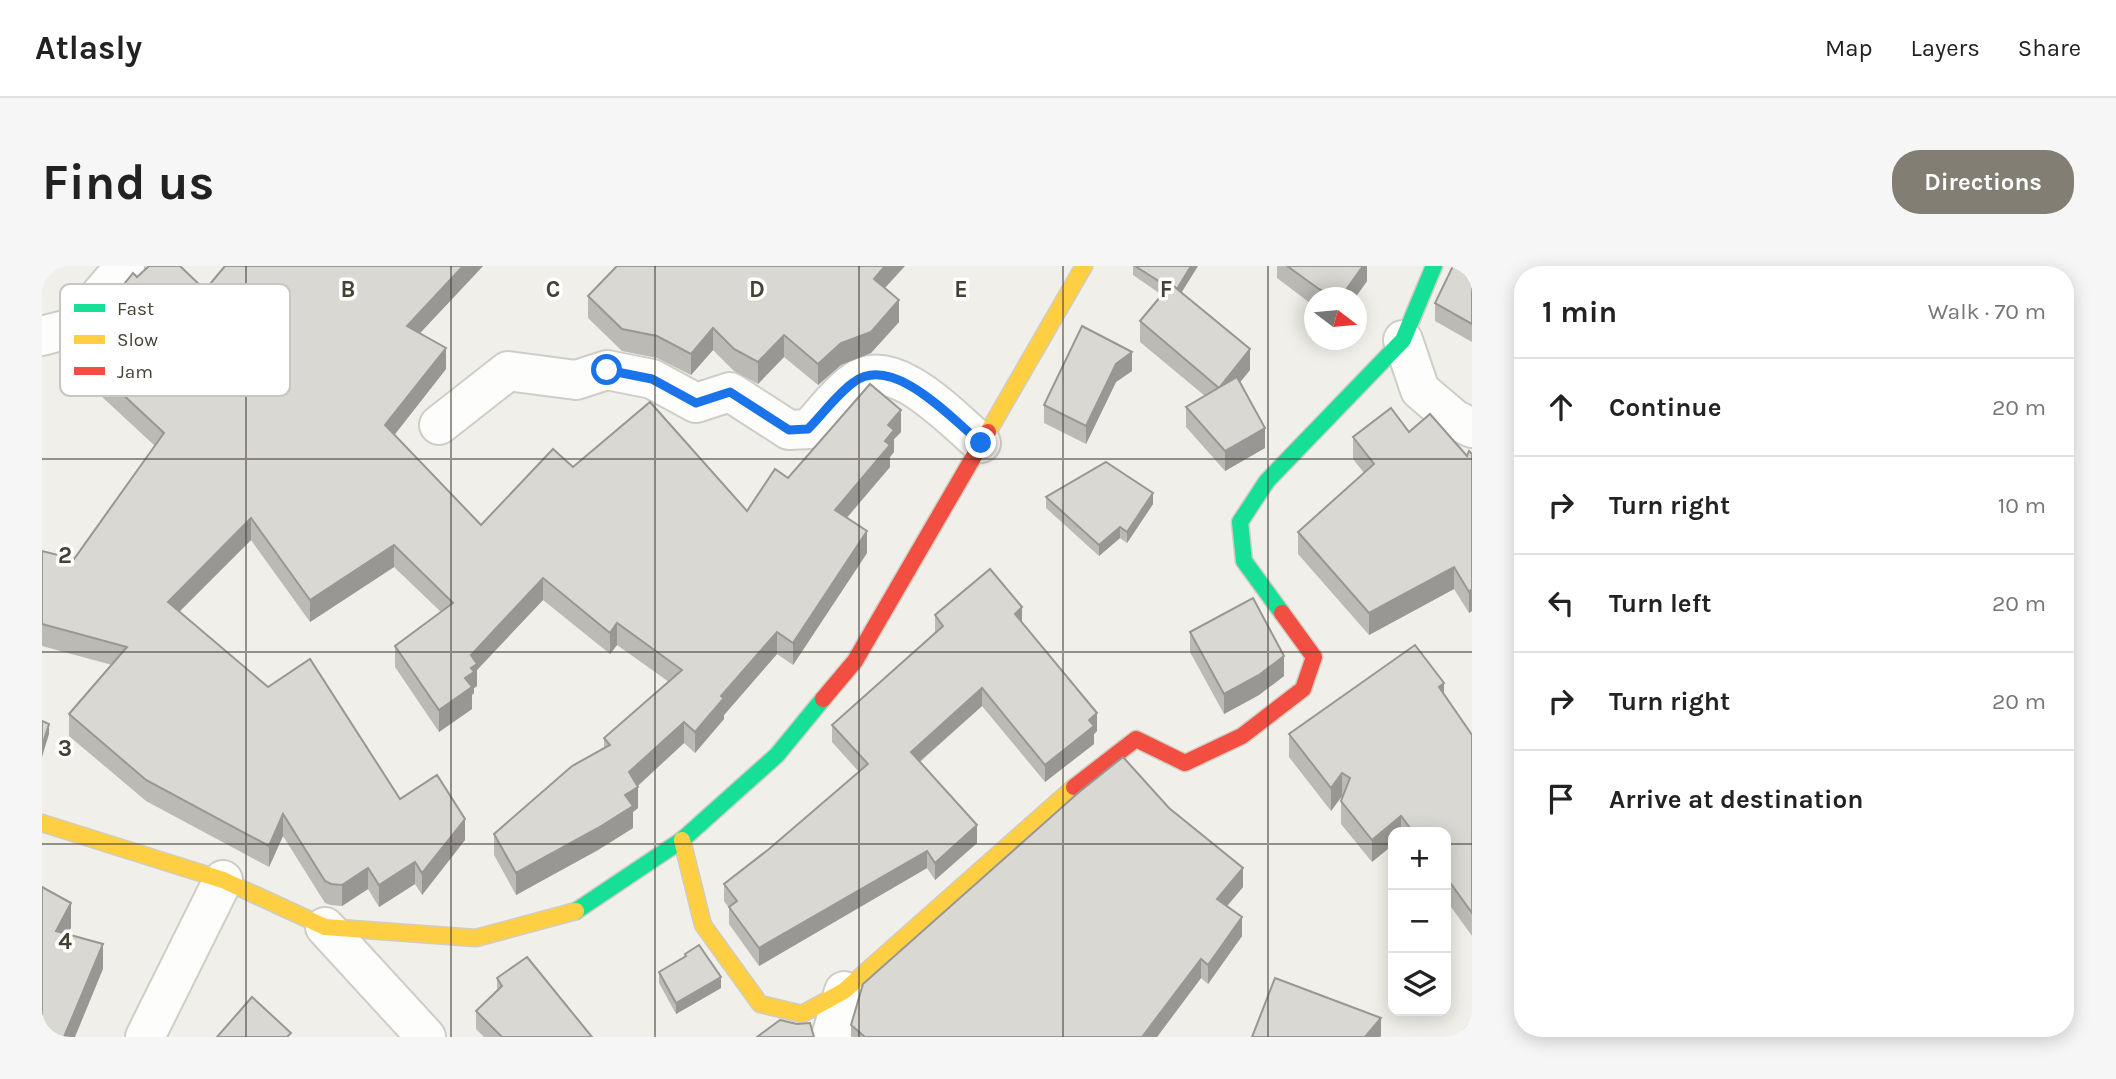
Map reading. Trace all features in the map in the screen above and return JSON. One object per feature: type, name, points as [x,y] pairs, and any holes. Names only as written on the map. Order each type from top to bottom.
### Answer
[{"type":"street","points":[[110,284],[125,266]]},
{"type":"street","points":[[42,823],[223,880],[325,927],[476,938],[572,913],[682,840],[777,755],[855,661],[1084,266]]},
{"type":"street","points":[[682,840],[703,925],[760,1004],[802,1014],[844,991],[1064,795],[1136,739],[1185,763],[1242,736],[1303,689],[1314,657],[1244,561],[1240,522],[1266,481],[1404,340],[1434,266]]},
{"type":"street","points":[[42,336],[60,331]]},
{"type":"street","points":[[1404,340],[1420,390],[1454,419],[1472,428]]},
{"type":"street","points":[[439,425],[508,371],[576,380],[607,370],[652,379],[696,403],[730,392],[789,430],[808,429],[855,381],[881,373],[906,381],[981,443]]},
{"type":"street","points":[[145,1037],[223,880]]},
{"type":"street","points":[[325,927],[426,1037]]},
{"type":"street","points":[[831,1037],[844,991]]},
{"type":"building","points":[[149,266],[180,266],[199,284],[124,284],[133,273],[137,277]]},
{"type":"building","points":[[225,266],[463,266],[407,326],[446,348],[385,425],[481,525],[553,449],[573,467],[650,402],[747,511],[775,469],[788,478],[870,384],[901,410],[888,425],[894,430],[885,441],[890,445],[835,510],[867,531],[793,643],[777,632],[721,696],[724,698],[695,732],[684,722],[629,772],[638,787],[625,795],[633,806],[516,873],[494,834],[572,766],[610,745],[604,738],[682,670],[617,623],[610,633],[543,578],[471,655],[477,664],[471,668],[474,672],[465,678],[472,687],[439,710],[395,646],[453,603],[394,545],[310,600],[251,518],[168,602],[268,687],[310,659],[400,799],[437,775],[465,819],[422,873],[415,862],[379,885],[368,868],[342,885],[325,881],[283,814],[269,846],[146,780],[69,714],[127,647],[42,624],[42,551],[74,559],[164,433],[124,396],[290,396],[290,284],[210,284]]},
{"type":"building","points":[[617,266],[885,266],[874,279],[899,300],[871,332],[841,343],[818,364],[784,335],[758,362],[734,349],[713,328],[691,354],[657,336],[622,329],[588,296]]},
{"type":"building","points":[[1135,266],[1191,266],[1177,289],[1171,284],[1168,287]]},
{"type":"building","points":[[1287,266],[1363,266],[1348,287],[1316,287]]},
{"type":"building","points":[[1453,266],[1472,266],[1472,324],[1435,303]]},
{"type":"building","points":[[1171,284],[1250,349],[1219,388],[1140,321]]},
{"type":"building","points":[[1082,326],[1132,352],[1116,364],[1086,426],[1044,405]]},
{"type":"building","points":[[1237,377],[1265,428],[1225,451],[1186,407]]},
{"type":"building","points":[[1391,408],[1409,432],[1430,414],[1467,456],[1469,451],[1472,454],[1472,589],[1469,592],[1454,567],[1369,613],[1298,532],[1374,464],[1353,437]]},
{"type":"building","points":[[1106,462],[1153,493],[1127,532],[1120,527],[1099,545],[1046,497]]},
{"type":"building","points":[[990,569],[1022,607],[1015,614],[1097,713],[1089,720],[1094,726],[1045,765],[982,688],[911,752],[977,825],[935,863],[927,851],[759,948],[729,907],[737,901],[724,884],[868,764],[832,725],[943,626],[935,615]]},
{"type":"building","points":[[1253,598],[1284,656],[1259,675],[1224,694],[1190,632]]},
{"type":"building","points":[[1415,645],[1444,683],[1439,687],[1472,735],[1472,913],[1451,884],[1451,827],[1409,827],[1401,816],[1372,840],[1341,801],[1350,778],[1342,773],[1331,788],[1289,734]]},
{"type":"building","points":[[42,721],[49,724],[42,746]]},
{"type":"building","points":[[1123,757],[1169,808],[1243,868],[1217,899],[1242,917],[1208,965],[1201,959],[1142,1037],[865,1037],[851,1025],[863,984],[1078,793]]},
{"type":"building","points":[[42,887],[71,903],[56,931],[103,944],[64,1037],[42,1037]]},
{"type":"building","points":[[699,945],[721,977],[676,1003],[659,972]]},
{"type":"building","points":[[527,957],[592,1037],[502,1037],[476,1011],[502,986],[497,978]]},
{"type":"building","points":[[1275,978],[1381,1018],[1365,1037],[1252,1037]]},
{"type":"building","points":[[252,997],[291,1033],[287,1037],[217,1037]]},
{"type":"building","points":[[780,1020],[797,1024],[810,1023],[814,1037],[757,1037]]},
{"type":"building","points":[[1472,1021],[1472,1037],[1458,1037]]},
{"type":"traffic: fast","points":[[1282,613],[1244,561],[1240,522],[1267,481],[1403,340],[1434,266]]},
{"type":"traffic: fast","points":[[576,911],[682,840],[777,755],[823,699]]},
{"type":"traffic: slow","points":[[988,432],[1084,266]]},
{"type":"traffic: slow","points":[[682,840],[703,925],[760,1004],[802,1014],[844,991],[1074,787]]},
{"type":"traffic: slow","points":[[42,823],[223,880],[325,927],[476,938],[576,911]]},
{"type":"traffic: jam","points":[[823,699],[855,661],[988,432]]},
{"type":"traffic: jam","points":[[1074,787],[1136,739],[1185,763],[1242,736],[1303,689],[1314,657],[1282,613]]},
{"type":"route","points":[[607,370],[652,379],[696,403],[730,392],[789,430],[808,429],[855,381],[881,373],[906,381],[981,443]]}]
